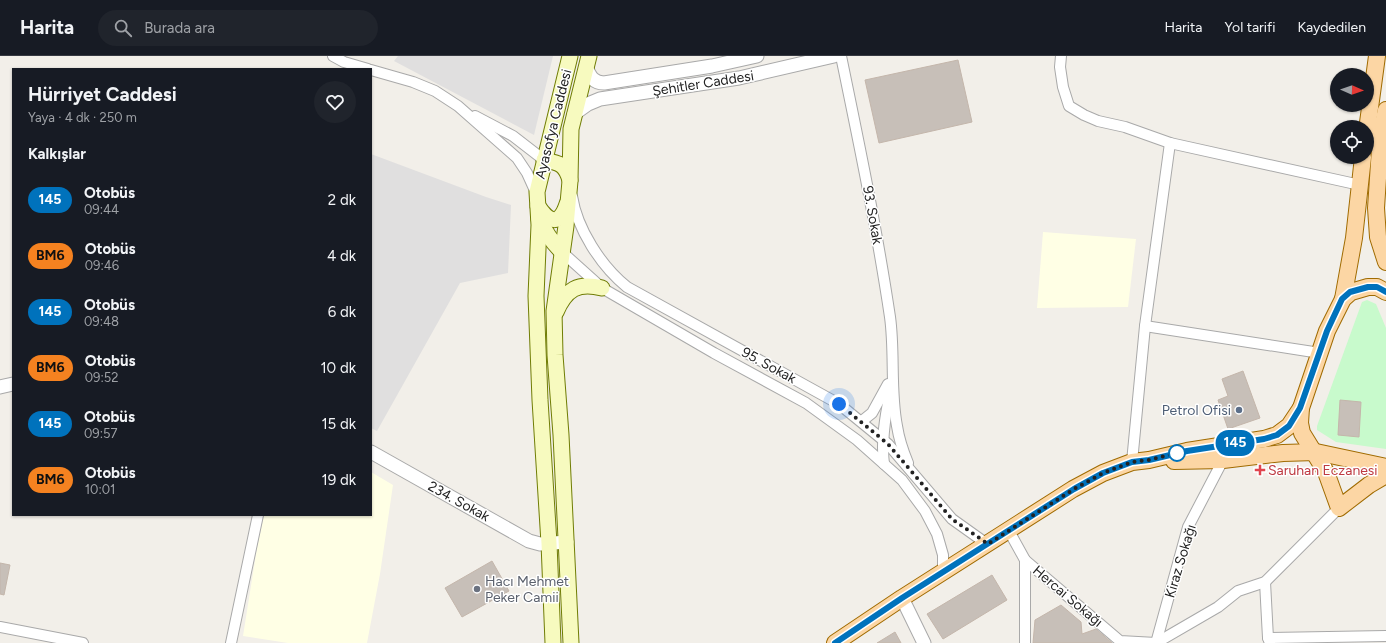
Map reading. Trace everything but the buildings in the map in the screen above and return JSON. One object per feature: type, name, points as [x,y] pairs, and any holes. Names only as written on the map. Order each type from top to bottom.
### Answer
[{"type":"main road","name":"Ayasofya Caddesi","points":[[553,643],[536,296],[538,203],[544,160],[570,56]]},
{"type":"main road","points":[[1377,56],[1375,132],[1376,208],[1378,237],[1386,262]]},
{"type":"main road","points":[[572,643],[554,316],[556,288],[562,252],[570,181],[571,129],[587,61]]},
{"type":"main road","points":[[1375,132],[1386,110]]},
{"type":"main road","points":[[544,160],[563,166],[567,171],[570,181]]},
{"type":"main road","points":[[835,643],[902,598],[1074,489],[1103,473],[1132,462],[1149,460],[1187,451],[1264,439],[1277,435],[1289,426],[1300,408],[1327,331],[1342,299],[1354,238],[1362,164]]},
{"type":"main road","points":[[538,203],[543,214],[550,219],[558,219],[562,217],[568,200]]},
{"type":"main road","points":[[538,203],[543,229],[562,252]]},
{"type":"main road","points":[[554,316],[560,303],[570,292],[578,287],[588,285],[602,288]]},
{"type":"main road","points":[[1342,299],[1350,292],[1368,287],[1377,287],[1386,292]]},
{"type":"main road","points":[[1300,408],[1300,423],[1302,432],[1305,439],[1316,452],[1326,472],[1339,508],[1369,485],[1386,475]]},
{"type":"main road","points":[[1223,460],[1237,445],[1244,442]]},
{"type":"main road","points":[[1149,460],[1223,460],[1283,452],[1316,452],[1386,467]]},
{"type":"street","points":[[333,56],[354,67]]},
{"type":"street","name":"Şehitler Caddesi","points":[[587,61],[590,76],[598,83],[729,63],[757,56]]},
{"type":"street","name":"Şehitler Caddesi","points":[[574,114],[588,104],[600,99],[739,78],[834,56]]},
{"type":"street","name":"93. Sokak","points":[[841,56],[865,170],[887,298],[890,320],[893,376]]},
{"type":"street","points":[[1061,56],[1060,67],[1063,87],[1069,106],[1084,115],[1098,121],[1125,127],[1170,143],[1360,185]]},
{"type":"street","points":[[372,70],[413,82],[435,91],[464,110],[513,136],[544,160]]},
{"type":"street","points":[[669,73],[674,88]]},
{"type":"street","points":[[464,110],[517,158],[527,173],[538,203]]},
{"type":"street","points":[[1132,462],[1145,326],[1170,143]]},
{"type":"street","name":"95. Sokak","points":[[570,181],[572,198],[584,232],[606,267],[617,279],[839,404],[883,439],[952,519],[988,544]]},
{"type":"street","name":"95. Sokak","points":[[562,252],[602,288],[714,353],[806,403],[843,428],[902,480],[925,512],[937,534],[943,555],[944,572]]},
{"type":"street","points":[[1145,326],[1320,352]]},
{"type":"street","points":[[862,422],[872,413],[893,376]]},
{"type":"street","points":[[884,464],[882,451],[883,439],[893,376]]},
{"type":"street","points":[[893,376],[897,426],[910,470]]},
{"type":"street","points":[[791,395],[800,382]]},
{"type":"street","points":[[0,387],[12,384]]},
{"type":"street","name":"234. Sokak","points":[[372,453],[529,541],[540,544],[567,542]]},
{"type":"street","name":"Kiraz Sokağı","points":[[1156,643],[1188,527],[1209,484],[1223,460]]},
{"type":"street","points":[[1156,643],[1218,607],[1238,591],[1265,582],[1339,508]]},
{"type":"street","points":[[231,643],[258,516]]},
{"type":"street","points":[[1009,531],[1025,560],[1025,643]]},
{"type":"street","name":"Hercai Sokağı","points":[[1025,560],[1121,642],[1156,643]]},
{"type":"street","points":[[1265,582],[1269,641],[1386,636]]},
{"type":"street","points":[[902,598],[924,643]]},
{"type":"street","points":[[0,627],[83,643]]},
{"type":"shaded area","points":[[398,56],[553,56],[534,135],[394,61]]},
{"type":"shaded area","points":[[372,154],[511,205],[508,273],[460,283],[377,431],[372,428]]},
{"type":"shaded area","points":[[1043,232],[1136,239],[1128,307],[1037,308]]},
{"type":"shaded area","points":[[372,473],[393,485],[380,574],[367,643],[288,643],[243,636],[257,548],[264,516],[372,516]]},
{"type":"green space","points":[[1367,300],[1376,304],[1386,328],[1386,449],[1336,442],[1317,430],[1317,426],[1362,302]]},
{"type":"bus line","name":"145","points":[[835,643],[902,598],[1074,489],[1103,473],[1132,462],[1149,460],[1187,451],[1264,439],[1277,435],[1289,426],[1300,408],[1327,331],[1342,299],[1350,292],[1359,288],[1377,287],[1386,292]]},
{"type":"place","name":"Petrol Ofisi","points":[[1239,410]]},
{"type":"place","name":"Saruhan Eczanesi","points":[[1260,470]]},
{"type":"place","name":"Hacı Mehmet Peker Camii","points":[[477,589]]},
{"type":"route","points":[[839,404],[888,444],[952,519],[988,544],[1074,489],[1103,473],[1132,462],[1149,460],[1177,453]]}]
